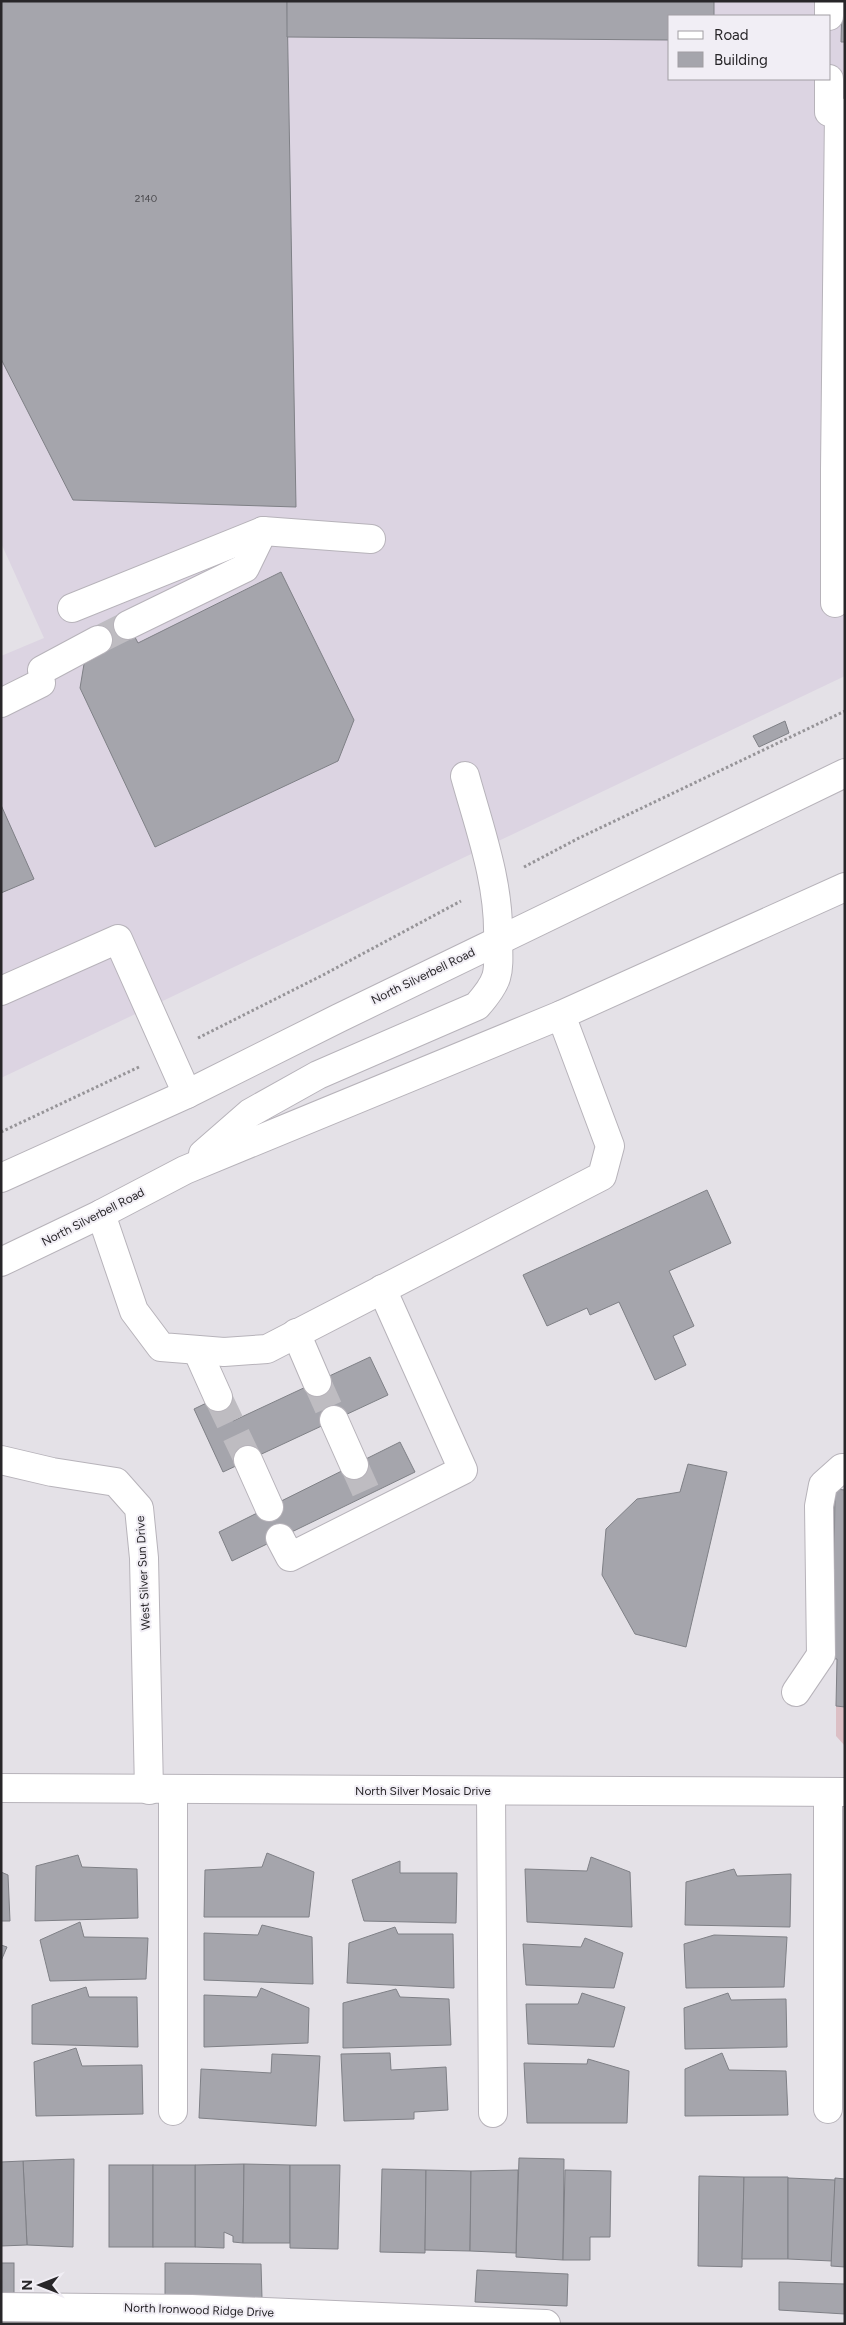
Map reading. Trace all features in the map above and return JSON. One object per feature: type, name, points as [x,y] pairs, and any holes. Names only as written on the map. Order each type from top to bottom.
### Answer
[{"type":"main road","points":[[828,1],[829,15]]},
{"type":"main road","points":[[829,80],[834,112],[840,486],[840,537],[835,603]]},
{"type":"main road","points":[[72,608],[263,531],[371,539]]},
{"type":"main road","points":[[128,625],[245,568],[263,531]]},
{"type":"main road","points":[[1,703],[98,640]]},
{"type":"main road","name":"North Silverbell Road","points":[[1,1178],[187,1094],[498,940],[845,773]]},
{"type":"main road","points":[[185,1170],[250,1113],[318,1075],[477,1006],[491,990],[499,974],[499,921],[494,884],[465,776]]},
{"type":"main road","name":"North Silverbell Road","points":[[1,1262],[101,1214],[185,1170],[561,1015],[845,887]]},
{"type":"main road","points":[[1,991],[118,939],[187,1094]]},
{"type":"main road","points":[[101,1214],[134,1312],[161,1347],[224,1352],[267,1349],[602,1176],[610,1146],[561,1015]]},
{"type":"main road","points":[[280,1538],[290,1557],[372,1505],[463,1470],[382,1290]]},
{"type":"main road","points":[[296,1333],[317,1382]]},
{"type":"main road","points":[[197,1350],[218,1397]]},
{"type":"main road","points":[[334,1420],[354,1465]]},
{"type":"main road","name":"West Silver Sun Drive","points":[[1,1460],[52,1472],[116,1482],[139,1508],[161,1790],[173,2111]]},
{"type":"main road","points":[[248,1460],[269,1507]]},
{"type":"main road","points":[[796,1692],[820,1655],[819,1506],[823,1485],[842,1468],[845,1468]]},
{"type":"main road","name":"North Silver Mosaic Drive","points":[[1,1788],[836,1792]]},
{"type":"main road","points":[[491,1791],[493,2112]]},
{"type":"main road","points":[[828,2109],[836,1792]]},
{"type":"main road","name":"North Ironwood Ridge Drive","points":[[1,2307],[192,2309],[546,2324]]},
{"type":"path","points":[[549,853],[845,711]]},
{"type":"path","points":[[229,1022],[450,908]]},
{"type":"path","points":[[1,1132],[122,1075]]},
{"type":"shaded area","points":[[1,1],[845,1],[845,676],[1,1078],[1,656],[44,638],[1,543]]},
{"type":"shaded area","points":[[836,1706],[845,1707],[845,1746],[836,1736]]},
{"type":"building","points":[[1,1],[287,1],[296,507],[73,500],[1,359]]},
{"type":"building","points":[[287,1],[714,1],[714,15],[668,15],[668,40],[287,37]]},
{"type":"building","points":[[842,1],[845,1],[845,42],[841,42]]},
{"type":"building","points":[[281,572],[354,720],[338,761],[155,847],[80,688],[84,664],[104,653],[94,633],[125,618],[138,643]]},
{"type":"building","points":[[785,721],[789,733],[759,747],[753,736]]},
{"type":"building","points":[[1,805],[34,879],[1,893]]},
{"type":"building","points":[[707,1190],[731,1243],[669,1271],[694,1326],[673,1336],[686,1365],[655,1380],[619,1302],[590,1315],[587,1308],[547,1326],[523,1275]]},
{"type":"building","points":[[370,1357],[388,1395],[223,1472],[194,1409],[221,1396],[233,1421]]},
{"type":"building","points":[[400,1442],[415,1472],[232,1561],[219,1532]]},
{"type":"building","points":[[688,1464],[727,1472],[686,1647],[635,1634],[602,1575],[606,1529],[637,1499],[680,1492]]},
{"type":"building","points":[[835,1489],[845,1490],[845,1707],[836,1706],[837,1659],[826,1658],[827,1566],[834,1569]]},
{"type":"building","points":[[267,1853],[314,1872],[309,1917],[204,1917],[205,1870],[262,1867]]},
{"type":"building","points":[[78,1855],[82,1867],[137,1869],[138,1918],[35,1921],[36,1866]]},
{"type":"building","points":[[591,1857],[630,1872],[632,1927],[527,1922],[525,1869],[587,1871]]},
{"type":"building","points":[[400,1861],[400,1873],[457,1873],[456,1923],[364,1921],[352,1880]]},
{"type":"building","points":[[734,1869],[737,1876],[791,1874],[790,1927],[685,1925],[686,1882]]},
{"type":"building","points":[[1,1872],[8,1875],[10,1921],[1,1921]]},
{"type":"building","points":[[80,1922],[84,1937],[148,1938],[146,1979],[50,1981],[40,1940]]},
{"type":"building","points":[[262,1925],[312,1937],[313,1984],[204,1980],[204,1933],[258,1935]]},
{"type":"building","points":[[395,1927],[398,1934],[453,1934],[454,1988],[347,1983],[349,1943]]},
{"type":"building","points":[[714,1935],[787,1937],[784,1987],[686,1988],[684,1944]]},
{"type":"building","points":[[585,1938],[623,1953],[614,1988],[526,1985],[523,1944],[581,1947]]},
{"type":"building","points":[[1,1945],[7,1947],[1,1961]]},
{"type":"building","points":[[86,1987],[89,1997],[137,1997],[138,2047],[32,2044],[32,2005]]},
{"type":"building","points":[[261,1988],[309,2008],[308,2043],[204,2047],[204,1995],[257,1997]]},
{"type":"building","points":[[396,1989],[400,1997],[449,1999],[451,2045],[343,2048],[343,2003]]},
{"type":"building","points":[[582,1993],[625,2007],[614,2047],[528,2044],[526,2004],[578,2004]]},
{"type":"building","points":[[728,1993],[731,2000],[786,1999],[787,2047],[685,2049],[684,2008]]},
{"type":"building","points":[[76,2048],[82,2066],[142,2065],[143,2114],[36,2116],[34,2062]]},
{"type":"building","points":[[390,2053],[391,2070],[446,2067],[448,2110],[414,2112],[414,2119],[344,2121],[341,2054]]},
{"type":"building","points":[[722,2053],[729,2070],[786,2071],[788,2115],[685,2116],[685,2069]]},
{"type":"building","points":[[272,2054],[320,2056],[316,2126],[199,2118],[201,2069],[271,2073]]},
{"type":"building","points":[[588,2059],[629,2071],[627,2123],[527,2123],[524,2063],[587,2064]]},
{"type":"building","points":[[519,2158],[564,2159],[563,2260],[516,2257]]},
{"type":"building","points":[[74,2159],[73,2247],[27,2245],[23,2161]]},
{"type":"building","points":[[23,2161],[27,2245],[1,2246],[1,2162]]},
{"type":"building","points":[[244,2164],[243,2243],[233,2242],[233,2236],[224,2232],[224,2248],[195,2247],[195,2165]]},
{"type":"building","points":[[244,2164],[290,2165],[290,2243],[243,2243]]},
{"type":"building","points":[[109,2165],[153,2165],[153,2247],[109,2247]]},
{"type":"building","points":[[153,2165],[195,2165],[195,2247],[153,2247]]},
{"type":"building","points":[[290,2165],[340,2165],[338,2249],[290,2248]]},
{"type":"building","points":[[382,2169],[426,2170],[425,2253],[380,2252]]},
{"type":"building","points":[[426,2170],[471,2171],[470,2251],[425,2250]]},
{"type":"building","points":[[518,2170],[516,2253],[470,2251],[471,2171]]},
{"type":"building","points":[[565,2170],[611,2171],[610,2237],[590,2237],[590,2260],[563,2260]]},
{"type":"building","points":[[699,2176],[744,2177],[742,2267],[698,2266]]},
{"type":"building","points":[[744,2177],[788,2177],[788,2259],[742,2259]]},
{"type":"building","points":[[788,2178],[835,2180],[832,2261],[788,2259]]},
{"type":"building","points":[[835,2178],[845,2179],[845,2267],[831,2266]]},
{"type":"building","points":[[1,2263],[14,2263],[14,2295],[1,2295]]},
{"type":"building","points":[[165,2263],[261,2264],[262,2298],[165,2297]]},
{"type":"building","points":[[477,2270],[568,2274],[567,2306],[475,2302]]},
{"type":"building","points":[[779,2282],[845,2284],[845,2314],[779,2310]]},
{"type":"tunnel","points":[[98,640],[128,625]]},
{"type":"tunnel","points":[[317,1382],[334,1420]]},
{"type":"tunnel","points":[[218,1397],[248,1460]]},
{"type":"tunnel","points":[[354,1465],[368,1496]]}]
